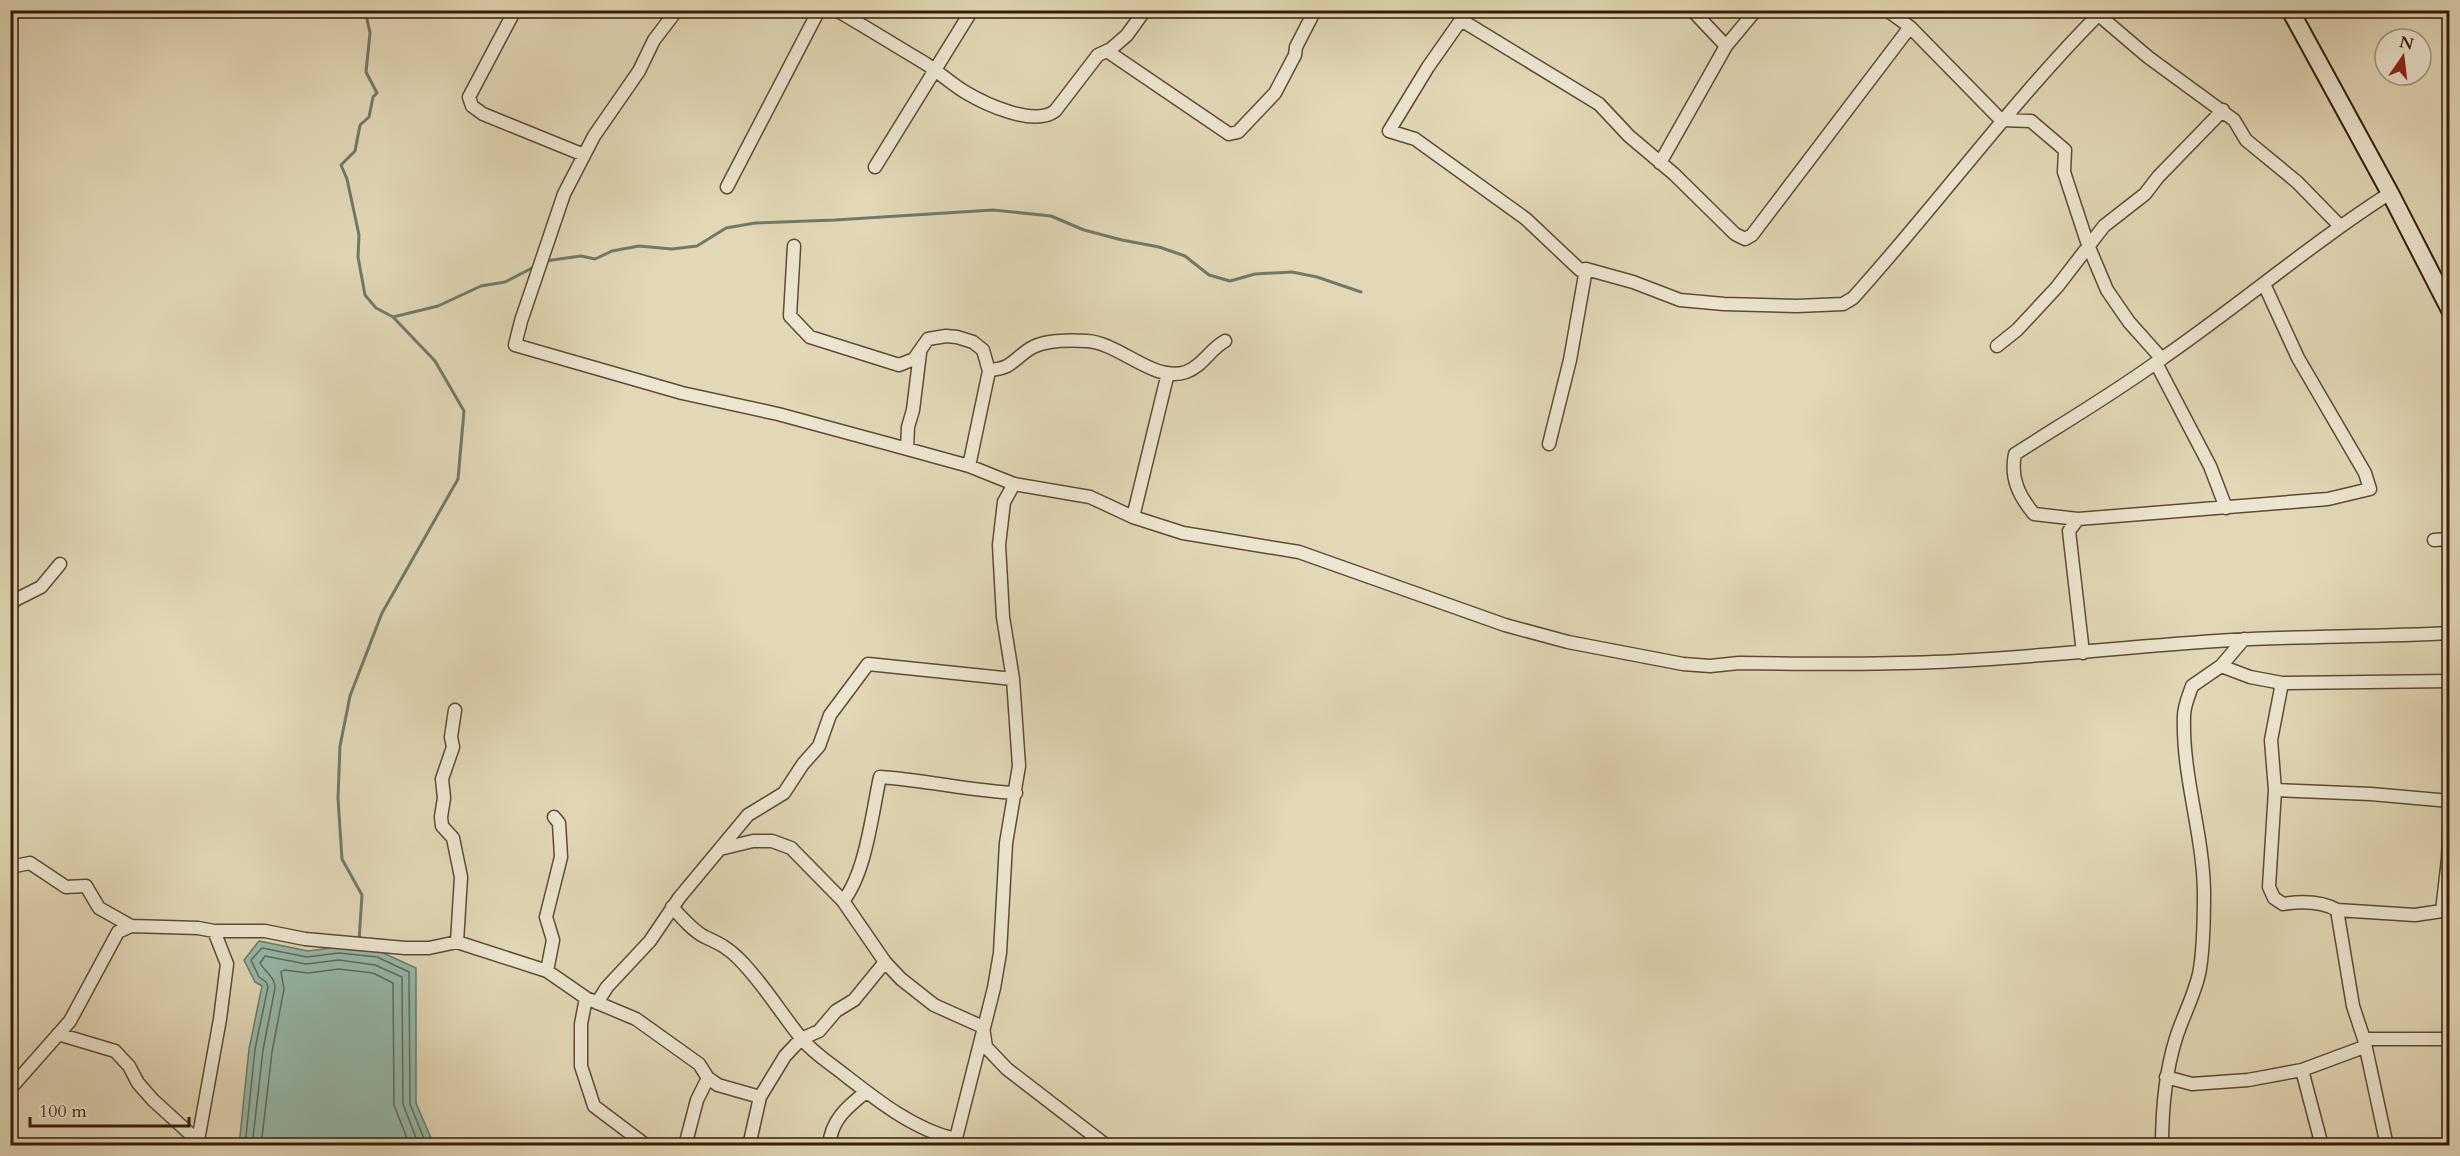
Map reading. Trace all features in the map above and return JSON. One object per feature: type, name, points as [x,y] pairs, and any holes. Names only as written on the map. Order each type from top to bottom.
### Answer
[{"type":"street","points":[[515,10],[469,97],[472,106],[483,114],[584,155]]},
{"type":"street","points":[[677,10],[654,40],[639,71],[594,136],[564,194],[515,345],[682,393],[778,414],[969,466],[1014,484],[1090,497],[1133,517],[1183,533],[1299,552],[1505,625],[1568,642],[1683,664],[1710,666],[1739,663],[1932,663],[2244,639],[2450,633]]},
{"type":"street","points":[[728,187],[819,10]]},
{"type":"street","points":[[836,10],[935,70],[965,92],[1018,114],[1040,117],[1055,111],[1098,55],[1107,51],[1127,35],[1145,10]]},
{"type":"street","points":[[874,167],[972,10]]},
{"type":"street","points":[[1107,51],[1229,134],[1238,132],[1275,93],[1315,10]]},
{"type":"street","points":[[1692,10],[1726,46]]},
{"type":"street","points":[[1660,163],[1726,46],[1756,10]]},
{"type":"street","points":[[1887,10],[1910,27],[2001,120],[2031,121],[2065,150],[2064,172],[2088,245],[2107,290],[2159,361],[2210,466],[2226,508]]},
{"type":"street","points":[[2290,10],[2390,193],[2450,310]]},
{"type":"street","points":[[1910,27],[1748,239],[1735,234],[1629,136],[1599,104],[1463,15],[1389,130],[1415,139],[1536,226],[1580,270],[1586,269],[1633,282],[1680,300],[1797,306],[1843,304],[1859,291],[2001,120],[2095,13],[2148,57],[2223,110],[2234,120],[2246,140],[2297,182],[2339,225]]},
{"type":"street","points":[[1997,346],[2017,330],[2057,287],[2104,226],[2145,194],[2158,177],[2223,110]]},
{"type":"street","points":[[2264,284],[2298,358],[2365,473],[2370,489],[2328,499],[2226,508],[2195,508],[2078,519],[2034,514],[2019,496],[2012,468],[2015,454],[2159,361],[2264,284],[2339,225],[2390,193]]},
{"type":"street","points":[[794,246],[790,316],[810,338],[899,365],[914,359],[928,339],[957,337],[973,342],[983,350],[989,371],[969,466]]},
{"type":"street","points":[[1550,444],[1570,360],[1586,269]]},
{"type":"street","points":[[989,371],[1006,367],[1031,348],[1044,344],[1089,341],[1114,348],[1150,368],[1168,373],[1183,373],[1207,358],[1217,345],[1225,341]]},
{"type":"street","points":[[907,449],[908,427],[913,410],[920,353]]},
{"type":"street","points":[[1133,517],[1168,373]]},
{"type":"street","points":[[672,907],[704,937],[717,941],[739,959],[781,1008],[801,1039],[820,1058],[866,1092],[936,1135],[955,1142],[994,988],[1000,953],[1006,843],[1019,766],[1013,679],[1003,617],[999,545],[1004,502],[1014,484]]},
{"type":"street","points":[[2078,519],[2069,531],[2082,653]]},
{"type":"street","points":[[2434,540],[2450,538]]},
{"type":"street","points":[[10,607],[15,600],[41,587],[60,564]]},
{"type":"street","points":[[2163,1146],[2162,1106],[2166,1077],[2175,1041],[2200,971],[2203,920],[2202,862],[2197,821],[2186,773],[2184,714],[2192,686],[2221,666],[2244,639]]},
{"type":"street","points":[[647,1146],[594,1106],[581,1066],[581,1023],[591,1000],[607,987],[650,941],[672,907],[748,815],[784,793],[803,764],[819,746],[830,715],[868,664],[1013,679]]},
{"type":"street","points":[[2221,666],[2250,677],[2282,683],[2450,681]]},
{"type":"street","points":[[2282,683],[2271,740],[2275,790],[2269,887],[2274,898],[2283,904],[2297,902],[2327,905],[2337,910],[2415,915],[2446,910],[2450,812]]},
{"type":"street","points":[[455,710],[453,747],[442,779],[444,798],[441,817],[442,826],[453,838],[461,877],[457,942]]},
{"type":"street","points":[[843,901],[852,891],[863,856],[880,777],[1016,793]]},
{"type":"street","points":[[2275,790],[2371,794],[2450,801]]},
{"type":"street","points":[[547,971],[553,939],[546,917],[561,857],[560,823],[554,817]]},
{"type":"street","points":[[720,849],[753,841],[772,842],[791,848],[843,901],[885,962],[901,979],[934,1005],[983,1027]]},
{"type":"street","points":[[10,867],[30,863],[66,887],[86,886],[99,908],[131,926]]},
{"type":"street","points":[[2337,910],[2353,1006],[2364,1043],[2387,1146]]},
{"type":"street","points":[[10,1089],[70,1021],[118,932],[131,926],[198,928],[214,931],[265,931],[305,939],[429,948],[457,942],[547,971],[591,1000],[636,1019],[699,1064],[708,1078],[718,1085],[760,1097]]},
{"type":"street","points":[[198,1143],[220,1019],[227,964],[214,931]]},
{"type":"street","points":[[749,1146],[760,1097],[785,1056],[801,1039],[819,1031],[836,1011],[854,1000],[885,962]]},
{"type":"street","points":[[983,1027],[987,1047],[1007,1069],[1107,1146]]},
{"type":"street","points":[[58,1034],[114,1051],[129,1066],[138,1083],[153,1100],[198,1143]]},
{"type":"street","points":[[2166,1077],[2192,1084],[2248,1080],[2302,1070],[2364,1043],[2450,1039]]},
{"type":"street","points":[[2302,1070],[2322,1146]]},
{"type":"street","points":[[685,1146],[697,1100],[708,1078]]},
{"type":"street","points":[[830,1146],[836,1121],[847,1107],[866,1092]]},
{"type":"water","points":[[259,941],[308,951],[338,947],[379,951],[416,968],[416,1103],[434,1145],[239,1146],[249,1049],[262,986],[255,982],[244,960]]},
{"type":"waterway","points":[[359,941],[362,895],[342,859],[338,798],[340,746],[350,696],[382,613],[458,479],[464,411],[435,361],[393,317],[376,308],[365,295],[358,257],[359,235],[347,179],[341,165],[355,151],[360,125],[369,117],[373,97],[377,93],[366,72],[370,33],[365,10]]},
{"type":"waterway","points":[[545,261],[581,256],[595,259],[612,251],[639,246],[672,249],[697,246],[726,228],[755,223],[993,210],[1051,216],[1084,230],[1159,247],[1185,256],[1209,275],[1230,281],[1255,274],[1292,272],[1317,277],[1361,292]]},
{"type":"waterway","points":[[393,317],[438,306],[481,286],[505,282],[534,267]]}]
